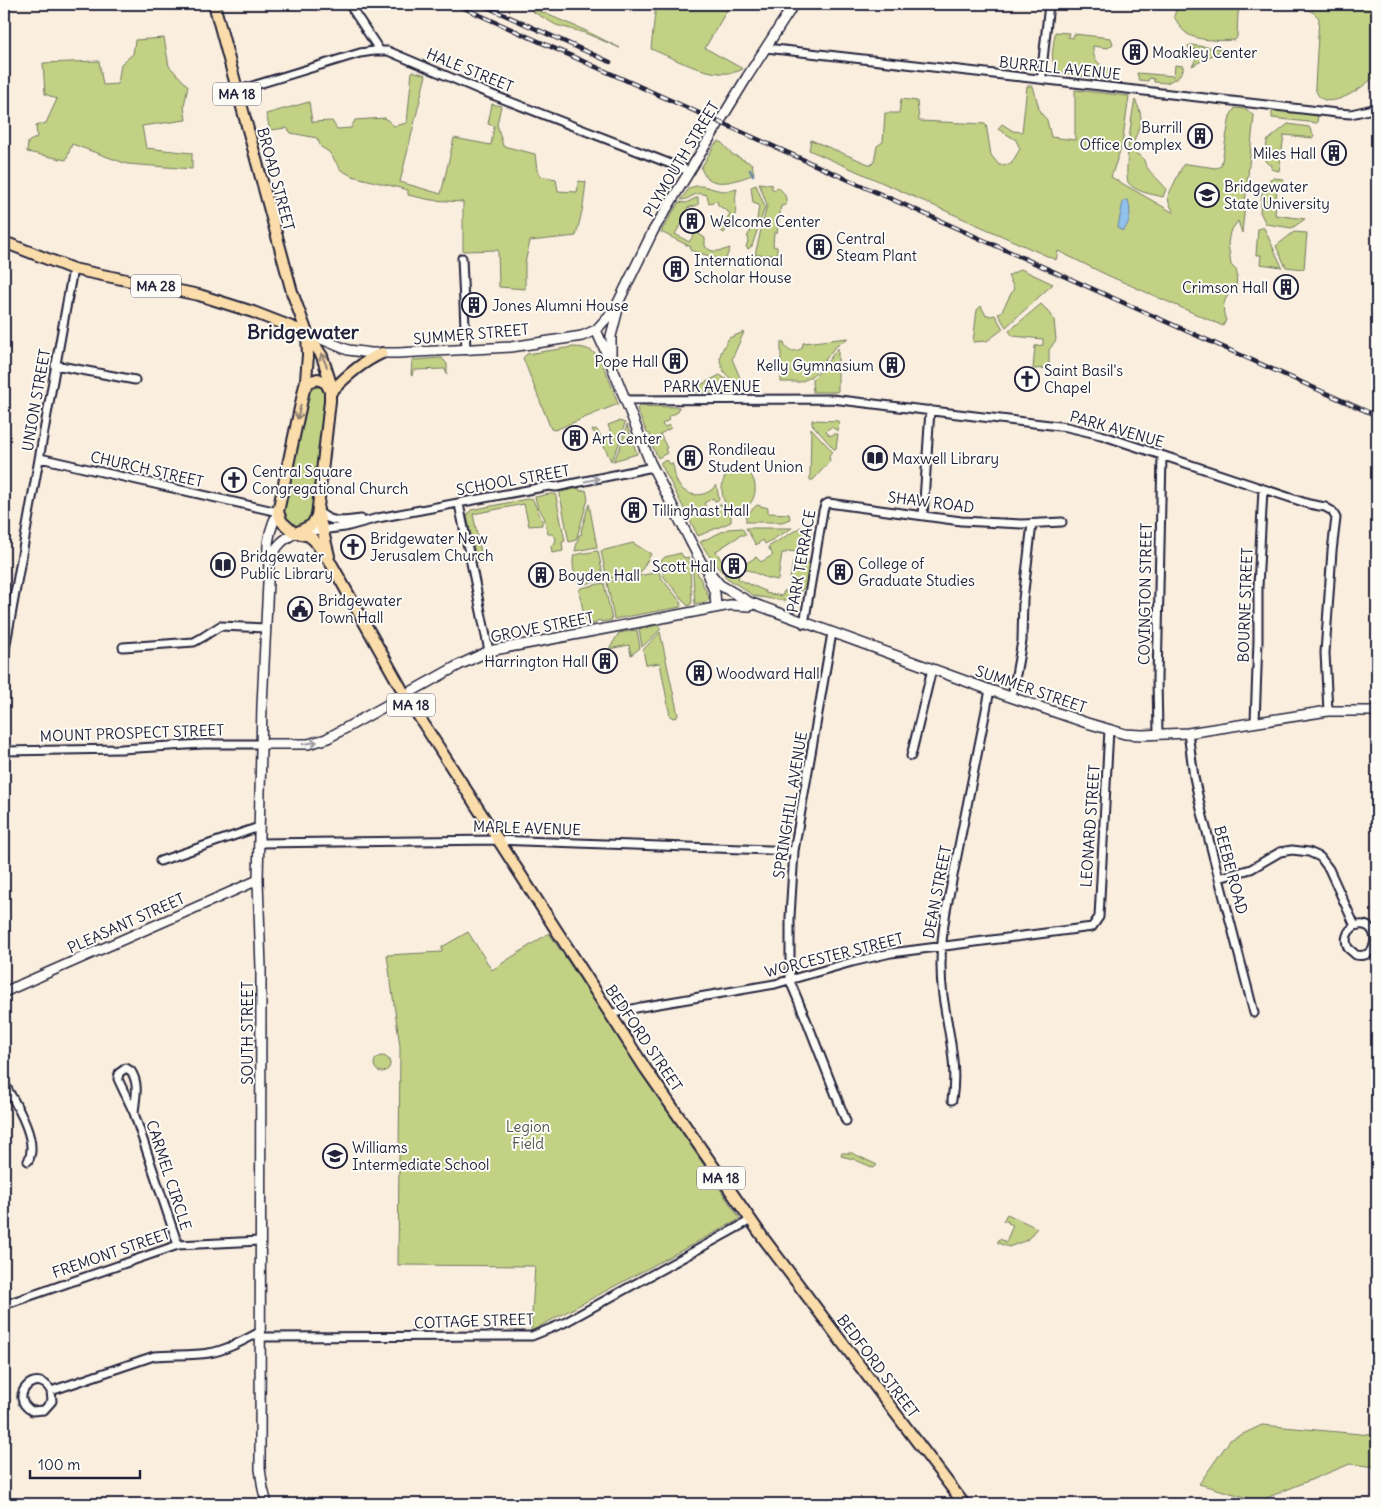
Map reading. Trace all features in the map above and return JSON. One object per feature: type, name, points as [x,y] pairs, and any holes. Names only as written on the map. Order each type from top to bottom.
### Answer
[{"type":"main road","name":"BROAD STREET","points":[[214,4],[292,292],[306,333]]},
{"type":"main road","name":"PLYMOUTH STREET","points":[[596,330],[610,316],[622,298],[653,231],[794,4]]},
{"type":"main road","name":"MA 28","points":[[4,242],[73,269],[199,295],[253,312],[306,333]]},
{"type":"main road","name":"SUMMER STREET","points":[[614,370],[610,349],[610,336],[622,298]]},
{"type":"main road","name":"SUMMER STREET","points":[[306,333],[343,348],[360,352],[382,353],[510,347],[582,336],[596,330],[653,467],[702,562],[713,588],[716,607]]},
{"type":"main road","name":"MA 18","points":[[298,532],[293,532],[285,526],[278,512],[304,390],[308,355],[306,333]]},
{"type":"main road","name":"MA 18","points":[[306,333],[318,348],[326,363],[330,381],[318,511]]},
{"type":"main road","points":[[304,390],[309,382],[318,379],[326,383],[330,392],[363,364],[382,353]]},
{"type":"main road","points":[[298,532],[312,525],[318,511]]},
{"type":"main road","name":"BEDFORD STREET","points":[[318,511],[321,529],[332,565]]},
{"type":"main road","name":"SOUTH STREET","points":[[267,1504],[260,1469],[261,968],[258,880],[268,553],[272,524],[278,512]]},
{"type":"main road","name":"SOUTH STREET","points":[[269,562],[278,544],[298,532]]},
{"type":"main road","name":"BEDFORD STREET","points":[[298,532],[314,540],[332,565],[384,661],[405,695],[651,1077],[751,1220],[964,1504]]},
{"type":"main road","name":"SUMMER STREET","points":[[702,562],[712,576],[725,588],[758,607],[990,690],[1109,729],[1134,735],[1188,733],[1328,711],[1377,711]]},
{"type":"main road","name":"GROVE STREET","points":[[262,744],[296,745],[320,741],[344,730],[466,661],[489,651],[716,607],[736,604],[758,607]]},
{"type":"main road","name":"PLEASANT STREET","points":[[4,992],[258,880]]},
{"type":"street","points":[[349,4],[380,50]]},
{"type":"street","points":[[1045,80],[1042,77],[1042,69],[1049,4]]},
{"type":"street","name":"BURRILL AVENUE","points":[[766,48],[1337,114],[1351,114],[1377,108]]},
{"type":"street","name":"HALE STREET","points":[[236,90],[352,55],[380,50],[388,51],[480,90],[689,171]]},
{"type":"street","points":[[462,258],[466,350]]},
{"type":"street","name":"UNION STREET","points":[[4,655],[73,269]]},
{"type":"street","points":[[56,365],[135,380]]},
{"type":"street","name":"PARK AVENUE","points":[[625,400],[832,399],[1078,429],[1309,504],[1325,507],[1332,511],[1336,518],[1324,653],[1328,711]]},
{"type":"street","points":[[923,516],[930,410]]},
{"type":"street","name":"COVINGTON STREET","points":[[1158,734],[1157,678],[1162,456]]},
{"type":"street","name":"CHURCH STREET","points":[[40,458],[278,512]]},
{"type":"street","name":"SCHOOL STREET","points":[[298,532],[345,527],[378,518],[549,486],[556,487],[653,467]]},
{"type":"street","name":"BOURNE STREET","points":[[1255,722],[1258,587],[1263,489]]},
{"type":"street","name":"SHAW ROAD","points":[[827,504],[836,502],[961,521],[1032,524],[1062,522]]},
{"type":"street","points":[[459,504],[489,651]]},
{"type":"street","name":"PARK TERRACE","points":[[804,624],[823,509],[827,504]]},
{"type":"street","name":"SCHOOL STREET","points":[[318,511],[325,518],[332,520],[378,518]]},
{"type":"street","points":[[1012,697],[1022,641],[1023,599],[1032,524]]},
{"type":"street","points":[[123,647],[194,642],[220,626],[266,628]]},
{"type":"street","name":"SPRINGHILL AVENUE","points":[[832,633],[794,851],[790,926],[790,980],[846,1122]]},
{"type":"street","points":[[911,756],[932,668]]},
{"type":"street","name":"DEAN STREET","points":[[952,1100],[955,1072],[943,995],[940,947],[990,690]]},
{"type":"street","name":"LEONARD STREET","points":[[1095,924],[1099,917],[1109,729]]},
{"type":"street","name":"BEEBE ROAD","points":[[1188,733],[1197,793],[1254,1013]]},
{"type":"street","name":"MOUNT PROSPECT STREET","points":[[4,750],[121,749],[203,744],[262,744]]},
{"type":"street","points":[[160,861],[260,827]]},
{"type":"street","name":"MAPLE AVENUE","points":[[259,843],[497,840],[794,851]]},
{"type":"street","points":[[1219,878],[1250,869],[1280,852],[1292,850],[1309,852],[1320,857],[1329,869],[1355,926]]},
{"type":"street","name":"WORCESTER STREET","points":[[610,1014],[641,1006],[768,986],[878,956],[1089,928],[1095,924]]},
{"type":"street","points":[[1362,924],[1369,926],[1376,934],[1377,944],[1367,954],[1356,955],[1348,948],[1346,937],[1349,930],[1355,926],[1362,924]]},
{"type":"street","name":"CARMEL CIRCLE","points":[[134,1113],[136,1081],[131,1071],[126,1068],[119,1073],[118,1079],[134,1113],[178,1245]]},
{"type":"street","points":[[4,1082],[29,1134],[32,1149],[28,1161]]},
{"type":"street","name":"COTTAGE STREET","points":[[260,1335],[532,1336],[564,1323],[751,1220]]},
{"type":"street","name":"FREMONT STREET","points":[[4,1304],[178,1245],[260,1241]]},
{"type":"street","points":[[52,1391],[154,1356],[200,1354],[223,1350],[260,1335]]},
{"type":"street","points":[[33,1382],[43,1382],[52,1391],[52,1400],[44,1410],[32,1411],[23,1403],[24,1390],[33,1382]]},
{"type":"street","points":[[4,1501],[10,1504]]},
{"type":"green space","points":[[656,4],[737,4],[735,7],[730,5],[705,48],[743,69],[733,73],[709,71],[651,49]]},
{"type":"green space","points":[[1186,4],[1241,4],[1235,40],[1202,39],[1190,36],[1174,16],[1176,10]]},
{"type":"green space","points":[[1297,4],[1377,4],[1377,74],[1363,86],[1344,97],[1325,100],[1319,96],[1315,86],[1319,18],[1314,13]]},
{"type":"green space","points":[[532,8],[620,48],[585,33],[556,25],[532,11]]},
{"type":"green space","points":[[1055,32],[1069,33],[1068,37],[1073,38],[1074,34],[1111,38],[1113,44],[1108,48],[1093,46],[1093,51],[1098,62],[1104,67],[1113,70],[1113,77],[1109,80],[1059,72],[1053,59]]},
{"type":"green space","points":[[164,38],[169,66],[188,86],[184,106],[186,120],[142,126],[146,148],[192,153],[192,169],[127,164],[72,144],[66,160],[27,152],[28,142],[37,137],[36,126],[46,123],[57,99],[45,94],[43,63],[99,61],[103,85],[118,84],[121,64],[133,54],[135,40]]},
{"type":"green space","points":[[1188,46],[1222,50],[1192,66],[1197,54],[1196,49],[1190,51]]},
{"type":"green space","points":[[1175,65],[1183,66],[1183,70],[1176,80],[1174,79],[1167,83],[1154,82],[1154,79],[1149,78],[1148,81],[1139,80],[1137,73],[1174,76]]},
{"type":"green space","points":[[412,71],[426,75],[400,182],[441,194],[454,138],[491,145],[494,126],[488,124],[492,104],[501,106],[497,124],[503,146],[535,154],[537,170],[540,176],[556,179],[558,191],[577,192],[579,181],[586,182],[583,207],[576,236],[530,241],[525,263],[525,289],[499,287],[498,250],[463,251],[463,202],[431,200],[408,195],[408,190],[352,176],[341,170],[329,152],[321,147],[317,138],[291,133],[287,128],[270,130],[266,114],[309,102],[312,122],[332,121],[337,129],[351,128],[355,120],[385,118],[394,126],[407,123]]},
{"type":"green space","points":[[1027,86],[1033,86],[1040,112],[1047,120],[1051,137],[1075,140],[1075,90],[1129,96],[1122,145],[1111,177],[1174,213],[1168,196],[1183,165],[1216,168],[1221,166],[1230,116],[1235,108],[1246,109],[1254,116],[1242,233],[1238,221],[1230,232],[1228,243],[1231,265],[1237,271],[1236,289],[1228,295],[1224,303],[1226,320],[1223,326],[1107,275],[1058,251],[1056,260],[809,150],[811,140],[871,165],[874,162],[877,146],[883,142],[885,113],[899,113],[901,99],[917,101],[919,121],[986,124],[991,155],[999,165],[1011,164],[1020,149],[1016,140],[998,129],[1002,124],[1013,131],[1022,132]]},
{"type":"green space","points":[[1135,100],[1141,117],[1134,146],[1135,153],[1143,158],[1150,171],[1166,189],[1163,197],[1134,188],[1128,182],[1130,128]]},
{"type":"green space","points":[[1276,110],[1318,115],[1317,123],[1272,118],[1272,112]]},
{"type":"green space","points":[[1288,124],[1309,127],[1314,136],[1313,138],[1284,135],[1279,171],[1271,169],[1272,165],[1265,161],[1267,141]]},
{"type":"green space","points":[[720,141],[732,154],[752,164],[754,174],[752,173],[752,175],[731,181],[716,182],[710,180],[701,168],[715,144]]},
{"type":"green space","points":[[1270,179],[1284,179],[1283,185],[1277,184],[1275,215],[1305,219],[1292,228],[1266,224],[1260,212],[1263,184],[1269,183]]},
{"type":"green space","points":[[759,183],[773,185],[771,188],[776,190],[777,187],[782,190],[785,197],[786,205],[781,206],[777,233],[774,233],[773,246],[777,247],[777,255],[755,255],[767,205]]},
{"type":"green space","points":[[756,185],[765,207],[752,246],[748,249],[746,247],[749,238],[747,237],[757,220],[759,205],[753,203],[751,187]]},
{"type":"green space","points":[[696,186],[724,191],[737,189],[735,215],[724,233],[721,231],[730,213],[718,205],[717,201],[709,203],[707,195],[703,194],[696,194],[681,200],[689,188]]},
{"type":"green space","points":[[698,197],[698,205],[687,208],[688,213],[675,234],[689,242],[696,232],[705,238],[707,249],[720,251],[730,248],[725,261],[690,250],[691,247],[661,232],[679,202],[686,203]]},
{"type":"green space","points":[[1264,228],[1282,267],[1260,264],[1261,255],[1256,255],[1258,229]]},
{"type":"green space","points":[[1294,232],[1307,233],[1304,269],[1286,267],[1276,246]]},
{"type":"green space","points":[[1021,269],[1053,284],[1006,327],[998,314],[1002,311],[1014,288],[1008,276]]},
{"type":"green space","points":[[1041,304],[1054,320],[1056,340],[1049,350],[1049,368],[1033,369],[1035,346],[1043,345],[1043,339],[1013,336],[1009,331]]},
{"type":"green space","points":[[981,306],[985,314],[995,315],[1003,329],[987,341],[973,342],[977,310]]},
{"type":"green space","points":[[744,332],[732,359],[741,380],[738,382],[730,378],[724,371],[720,357],[729,338]]},
{"type":"green space","points":[[848,338],[834,348],[817,371],[809,378],[800,382],[781,382],[781,342],[784,342],[788,350],[793,351],[802,348],[803,343]]},
{"type":"green space","points":[[573,347],[589,350],[597,356],[608,376],[618,404],[555,430],[551,429],[523,358],[527,354]]},
{"type":"green space","points":[[838,348],[838,391],[813,392],[813,378]]},
{"type":"green space","points":[[442,358],[447,364],[447,375],[445,369],[413,370],[411,375],[412,360]]},
{"type":"green space","points":[[720,375],[735,386],[737,392],[695,392],[700,385]]},
{"type":"green space","points":[[321,387],[325,393],[311,517],[302,526],[296,526],[286,520],[284,512],[285,502],[308,393],[313,388]]},
{"type":"green space","points":[[639,406],[679,407],[678,412],[668,417],[669,420],[662,424],[664,427],[670,425],[671,428],[660,434],[667,448],[665,449],[667,453],[658,458],[650,441],[650,434],[647,433],[637,409]]},
{"type":"green space","points":[[812,420],[839,421],[838,431],[831,427],[826,431],[830,436],[838,434],[836,449],[812,424]]},
{"type":"green space","points":[[619,421],[625,423],[618,447],[611,461],[603,444],[592,430],[596,429],[603,439],[610,436],[609,434],[611,433],[608,425]]},
{"type":"green space","points":[[627,425],[637,454],[613,461],[620,448]]},
{"type":"green space","points":[[811,428],[832,451],[829,456],[830,461],[813,480],[810,480]]},
{"type":"green space","points":[[667,460],[670,464],[672,463],[677,482],[690,494],[707,493],[716,485],[719,500],[715,501],[713,498],[704,503],[709,513],[718,509],[717,506],[721,504],[726,512],[731,515],[731,522],[698,536],[661,464],[661,462]]},
{"type":"green space","points":[[730,470],[739,473],[747,470],[754,481],[755,491],[752,501],[746,508],[739,511],[731,510],[725,504],[722,491],[724,479]]},
{"type":"green space","points":[[579,488],[580,491],[586,490],[588,499],[576,540],[569,542],[560,492]]},
{"type":"green space","points":[[555,494],[556,497],[565,541],[562,542],[563,551],[552,553],[551,546],[555,543],[556,538],[552,534],[548,534],[544,517],[535,497]]},
{"type":"green space","points":[[532,498],[542,520],[542,525],[529,526],[524,504],[473,514],[483,562],[477,563],[467,516],[471,510]]},
{"type":"green space","points":[[589,504],[597,547],[575,551],[579,535],[582,534],[581,531]]},
{"type":"green space","points":[[757,505],[768,508],[768,513],[789,514],[790,519],[782,522],[746,522],[746,515]]},
{"type":"green space","points":[[801,527],[807,536],[797,552],[787,551],[782,553],[778,580],[767,578],[743,568],[745,564],[756,557],[761,562],[773,555],[768,547]]},
{"type":"green space","points":[[742,528],[746,535],[741,535],[716,551],[728,572],[722,572],[700,542],[728,529]]},
{"type":"green space","points":[[746,528],[792,528],[765,544],[763,540],[756,545]]},
{"type":"green space","points":[[633,543],[651,554],[640,573],[607,579],[601,551]]},
{"type":"green space","points":[[598,551],[604,580],[579,585],[574,570],[574,555]]},
{"type":"green space","points":[[681,553],[683,557],[689,558],[692,601],[688,606],[664,577],[660,562],[665,557]]},
{"type":"green space","points":[[793,561],[810,563],[806,587],[784,601],[754,596],[727,578],[724,575],[732,570],[734,574],[739,576],[738,579],[765,591],[765,593],[782,596],[784,591],[788,591]]},
{"type":"green space","points":[[692,562],[709,597],[709,600],[706,602],[695,604]]},
{"type":"green space","points":[[659,572],[662,579],[681,602],[681,607],[614,619],[607,582]]},
{"type":"green space","points":[[604,583],[612,620],[601,622],[600,620],[588,625],[585,620],[579,591],[581,588]]},
{"type":"green space","points":[[658,625],[661,629],[642,647],[639,629]]},
{"type":"green space","points":[[637,630],[640,648],[631,655],[629,645],[609,649],[619,633]]},
{"type":"green space","points":[[660,632],[678,715],[673,718],[670,716],[660,663],[646,665],[643,650]]},
{"type":"green space","name":"Legion Field","points":[[468,932],[492,970],[549,933],[740,1219],[531,1331],[535,1266],[398,1265],[400,1046],[387,955],[442,952],[442,947]]},
{"type":"green space","points":[[379,1056],[385,1056],[390,1061],[388,1070],[379,1072],[374,1067],[374,1061]]},
{"type":"green space","points":[[842,1153],[852,1153],[877,1165],[874,1168],[841,1156]]},
{"type":"green space","points":[[1007,1214],[1037,1228],[1027,1240],[1009,1247],[998,1243],[1000,1239],[1006,1242],[1013,1225],[1008,1223],[1008,1221],[1003,1221]]},
{"type":"green space","points":[[1262,1425],[1371,1435],[1377,1433],[1377,1467],[1350,1464],[1259,1501],[1199,1484],[1230,1440]]},
{"type":"water","points":[[1128,200],[1129,219],[1124,230],[1120,230],[1118,227],[1122,206],[1124,201]]},
{"type":"waterway","points":[[750,170],[753,175]]},
{"type":"railway","points":[[455,4],[1377,416]]},
{"type":"railway","points":[[480,4],[610,62]]},
{"type":"place","name":"Moakley Center","points":[[1135,52]]},
{"type":"place","name":"Burrill Office Complex","points":[[1200,136]]},
{"type":"place","name":"Miles Hall","points":[[1334,153]]},
{"type":"place","name":"Bridgewater State University","points":[[1207,195]]},
{"type":"place","name":"Welcome Center","points":[[692,221]]},
{"type":"place","name":"Central Steam Plant","points":[[819,247]]},
{"type":"place","name":"International Scholar House","points":[[676,269]]},
{"type":"place","name":"Crimson Hall","points":[[1286,287]]},
{"type":"place","name":"Jones Alumni House","points":[[474,305]]},
{"type":"place","name":"Pope Hall","points":[[675,361]]},
{"type":"place","name":"Kelly Gymnasium","points":[[892,365]]},
{"type":"place","name":"Saint Basil's Chapel","points":[[1027,379]]},
{"type":"place","name":"Art Center","points":[[575,438]]},
{"type":"place","name":"Rondileau Student Union","points":[[690,458]]},
{"type":"place","name":"Maxwell Library","points":[[875,458]]},
{"type":"place","name":"Central Square Congregational Church","points":[[234,480]]},
{"type":"place","name":"Tillinghast Hall","points":[[634,510]]},
{"type":"place","name":"Bridgewater New Jerusalem Church","points":[[353,547]]},
{"type":"place","name":"Bridgewater Public Library","points":[[223,565]]},
{"type":"place","name":"Scott Hall","points":[[734,566]]},
{"type":"place","name":"College of Graduate Studies","points":[[840,572]]},
{"type":"place","name":"Boyden Hall","points":[[541,575]]},
{"type":"place","name":"Bridgewater Town Hall","points":[[300,609]]},
{"type":"place","name":"Harrington Hall","points":[[605,661]]},
{"type":"place","name":"Woodward Hall","points":[[699,673]]},
{"type":"place","name":"Williams Intermediate School","points":[[335,1156]]},
{"type":"district","name":"Bridgewater","points":[[303,331]]}]
